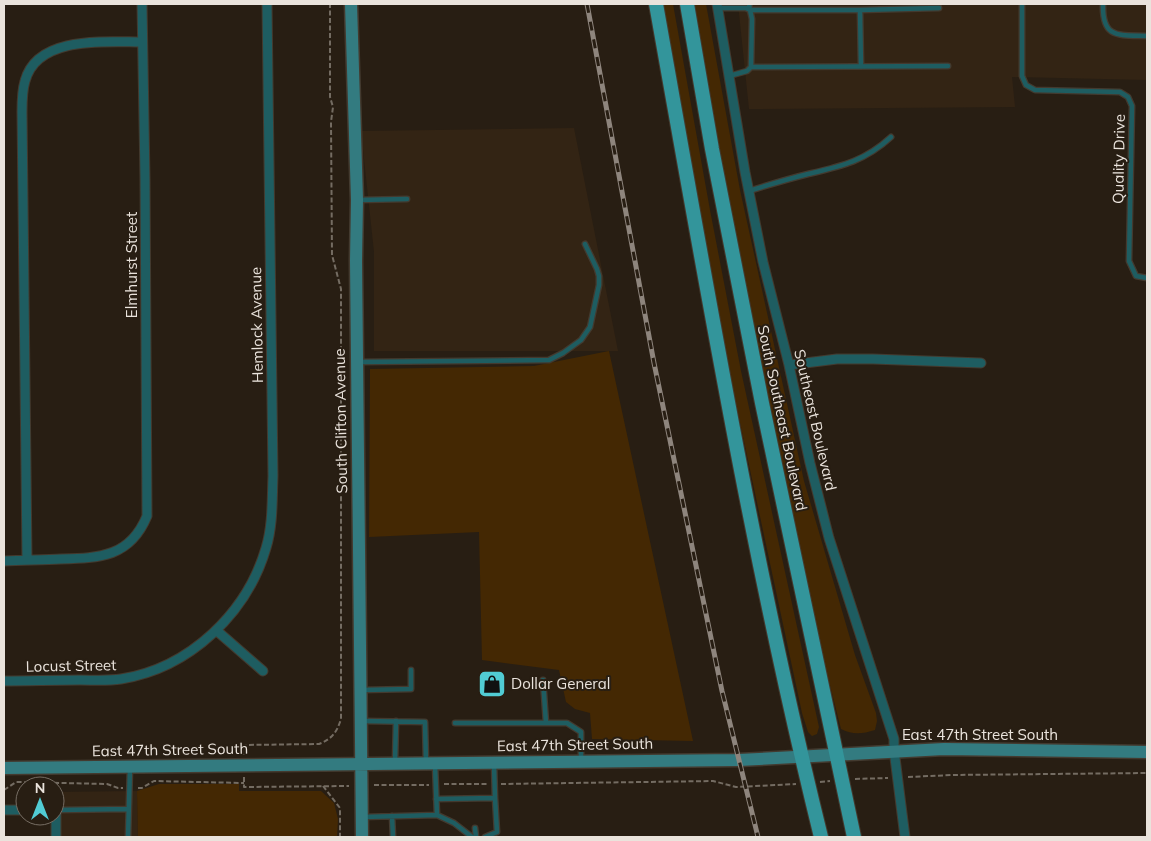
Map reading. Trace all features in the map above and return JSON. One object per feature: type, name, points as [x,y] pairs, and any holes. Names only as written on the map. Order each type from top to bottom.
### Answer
[{"type":"main road","name":"South Clifton Avenue","points":[[351,4],[357,200],[362,837]]},
{"type":"main road","points":[[656,4],[725,392],[801,755],[821,837]]},
{"type":"main road","name":"South Southeast Boulevard","points":[[687,4],[712,149],[762,403],[854,837]]},
{"type":"main road","name":"East 47th Street South","points":[[4,768],[739,760],[837,753],[944,749],[1147,752]]},
{"type":"street","name":"Elmhurst Street","points":[[27,560],[94,558],[109,555],[133,539],[143,525],[147,510],[142,4]]},
{"type":"street","name":"Hemlock Avenue","points":[[216,630],[235,609],[257,573],[267,546],[272,508],[267,4]]},
{"type":"street","name":"Southeast Boulevard","points":[[717,6],[763,262],[829,538],[894,739],[905,837]]},
{"type":"street","points":[[4,561],[27,560],[22,112],[25,80],[29,70],[37,61],[57,48],[85,43],[142,42]]},
{"type":"street","points":[[789,365],[837,360],[873,359],[980,363]]},
{"type":"street","points":[[216,630],[263,671]]},
{"type":"street","name":"Locust Street","points":[[4,681],[113,680],[136,676],[178,659],[216,630]]},
{"type":"lane","points":[[749,4],[752,19],[751,67]]},
{"type":"lane","name":"Quality Drive","points":[[1022,4],[1022,76],[1026,85],[1035,90],[1120,92],[1128,97],[1132,106],[1129,261],[1136,276],[1147,278]]},
{"type":"lane","points":[[1103,4],[1105,26],[1111,31],[1120,35],[1147,36]]},
{"type":"lane","points":[[717,6],[738,6],[750,10],[938,8]]},
{"type":"lane","points":[[860,10],[861,66]]},
{"type":"lane","points":[[729,76],[747,71],[751,67],[948,66]]},
{"type":"lane","points":[[749,191],[810,173],[828,170],[856,160],[880,147],[891,137]]},
{"type":"lane","points":[[357,200],[408,199]]},
{"type":"lane","points":[[357,362],[549,360],[563,353],[586,334],[594,311],[599,276],[585,244]]},
{"type":"lane","points":[[360,690],[411,689],[411,670]]},
{"type":"lane","points":[[544,680],[546,723]]},
{"type":"lane","points":[[360,721],[425,722],[430,763],[436,784],[437,815]]},
{"type":"lane","points":[[395,764],[396,721]]},
{"type":"lane","points":[[455,723],[567,723],[580,732],[581,761]]},
{"type":"lane","points":[[485,837],[497,832],[494,762]]},
{"type":"lane","points":[[128,837],[130,766]]},
{"type":"lane","points":[[475,798],[475,805]]},
{"type":"lane","points":[[436,799],[495,798]]},
{"type":"lane","points":[[65,810],[128,809]]},
{"type":"lane","points":[[361,817],[437,815],[454,823],[472,837]]},
{"type":"lane","points":[[392,816],[393,837]]},
{"type":"lane","points":[[475,828],[476,837]]},
{"type":"path","points":[[330,4],[330,97],[333,107],[331,122],[332,255],[341,290],[341,719],[338,731],[329,740],[319,744],[244,745],[244,787],[713,781],[736,787],[953,775],[1147,773]]},
{"type":"path","points":[[323,786],[340,808],[340,837]]},
{"type":"shaded area","points":[[662,4],[673,4],[741,371],[819,727],[817,734],[812,736],[808,732],[802,713],[733,390],[702,232]]},
{"type":"shaded area","points":[[694,4],[706,4],[740,190],[804,481],[855,655],[876,713],[875,730],[854,733],[841,729],[820,646],[753,328]]},
{"type":"shaded area","points":[[738,4],[1147,4],[1147,80],[1012,77],[1015,107],[749,109]]},
{"type":"shaded area","points":[[574,128],[618,351],[374,351],[374,252],[361,131]]},
{"type":"shaded area","points":[[609,351],[693,741],[592,739],[590,713],[575,709],[566,702],[559,670],[482,660],[479,532],[369,537],[370,369],[534,366]]},
{"type":"shaded area","points":[[159,784],[239,784],[239,791],[321,791],[334,803],[338,819],[337,837],[138,837],[137,791]]},
{"type":"shaded area","points":[[137,791],[138,837],[56,837],[56,826],[65,826],[65,792]]},
{"type":"railway","points":[[587,4],[654,363],[722,691],[758,837]]},
{"type":"place","name":"Dollar General","points":[[492,684]]}]
